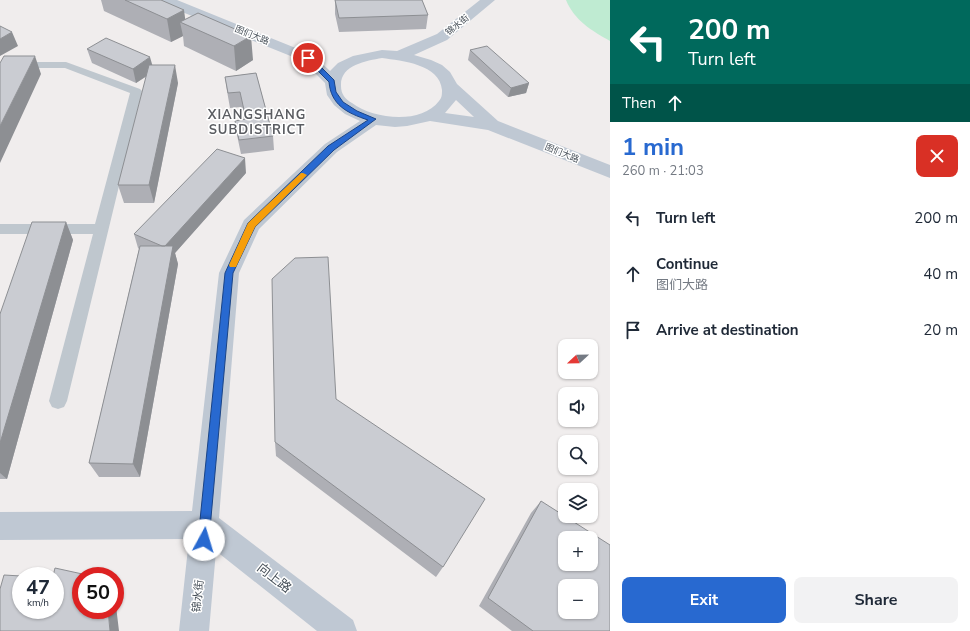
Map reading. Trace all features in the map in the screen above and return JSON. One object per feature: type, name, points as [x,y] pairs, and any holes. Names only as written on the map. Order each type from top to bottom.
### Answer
[{"type":"main road","name":"图们大路","points":[[165,0],[308,58],[332,81]]},
{"type":"main road","name":"锦水街","points":[[401,55],[442,37],[488,0]]},
{"type":"main road","points":[[450,86],[449,97],[443,108],[430,116],[412,121],[393,122],[373,119],[354,113],[341,104],[333,92],[332,81],[338,71],[349,62],[370,56],[382,54],[401,55],[418,59],[433,66],[444,76],[450,86],[492,125]]},
{"type":"main road","points":[[430,116],[492,125]]},
{"type":"main road","name":"锦水街","points":[[194,631],[229,273],[251,225],[331,148],[373,119]]},
{"type":"main road","name":"图们大路","points":[[492,125],[610,172]]},
{"type":"main road","points":[[0,526],[205,525]]},
{"type":"main road","name":"向上路","points":[[205,525],[342,631]]},
{"type":"street","points":[[0,65],[66,65],[136,91],[58,400]]},
{"type":"street","points":[[0,229],[102,229]]},
{"type":"green space","points":[[566,0],[610,0],[610,41],[584,24],[569,7]]},
{"type":"building","points":[[125,0],[161,0],[184,10],[167,19]]},
{"type":"building","points":[[335,0],[422,0],[428,15],[339,18]]},
{"type":"building","points":[[198,13],[251,36],[234,46],[180,22]]},
{"type":"building","points":[[0,26],[12,32],[0,39]]},
{"type":"building","points":[[106,38],[150,57],[133,69],[87,49]]},
{"type":"building","points":[[487,46],[529,83],[511,88],[470,50]]},
{"type":"building","points":[[4,56],[35,56],[0,126],[0,63]]},
{"type":"building","points":[[149,65],[175,65],[149,185],[118,185]]},
{"type":"building","points":[[256,73],[273,136],[239,140],[235,121],[246,119],[240,92],[228,93],[225,77]]},
{"type":"building","points":[[217,149],[245,158],[165,246],[134,234]]},
{"type":"building","points":[[32,222],[66,222],[0,443],[0,314]]},
{"type":"building","points":[[140,246],[173,246],[133,464],[89,463]]},
{"type":"building","points":[[328,257],[336,399],[485,499],[443,567],[275,442],[272,279],[295,258]]},
{"type":"building","points":[[541,501],[558,512],[558,523],[576,523],[588,531],[558,531],[558,571],[598,571],[598,537],[610,545],[610,631],[533,631],[488,598]]},
{"type":"building","points":[[64,570],[72,572],[72,619],[109,619],[110,631],[0,631],[0,589],[4,575],[12,575],[12,619],[64,619]]},
{"type":"slow traffic","points":[[233,265],[251,225],[303,175]]},
{"type":"district","name":"XIANGSHANG SUBDISTRICT","points":[[257,122]]},
{"type":"route","points":[[204,540],[229,273],[251,225],[331,148],[373,119],[354,113],[341,104],[333,92],[332,81],[308,58]]}]
